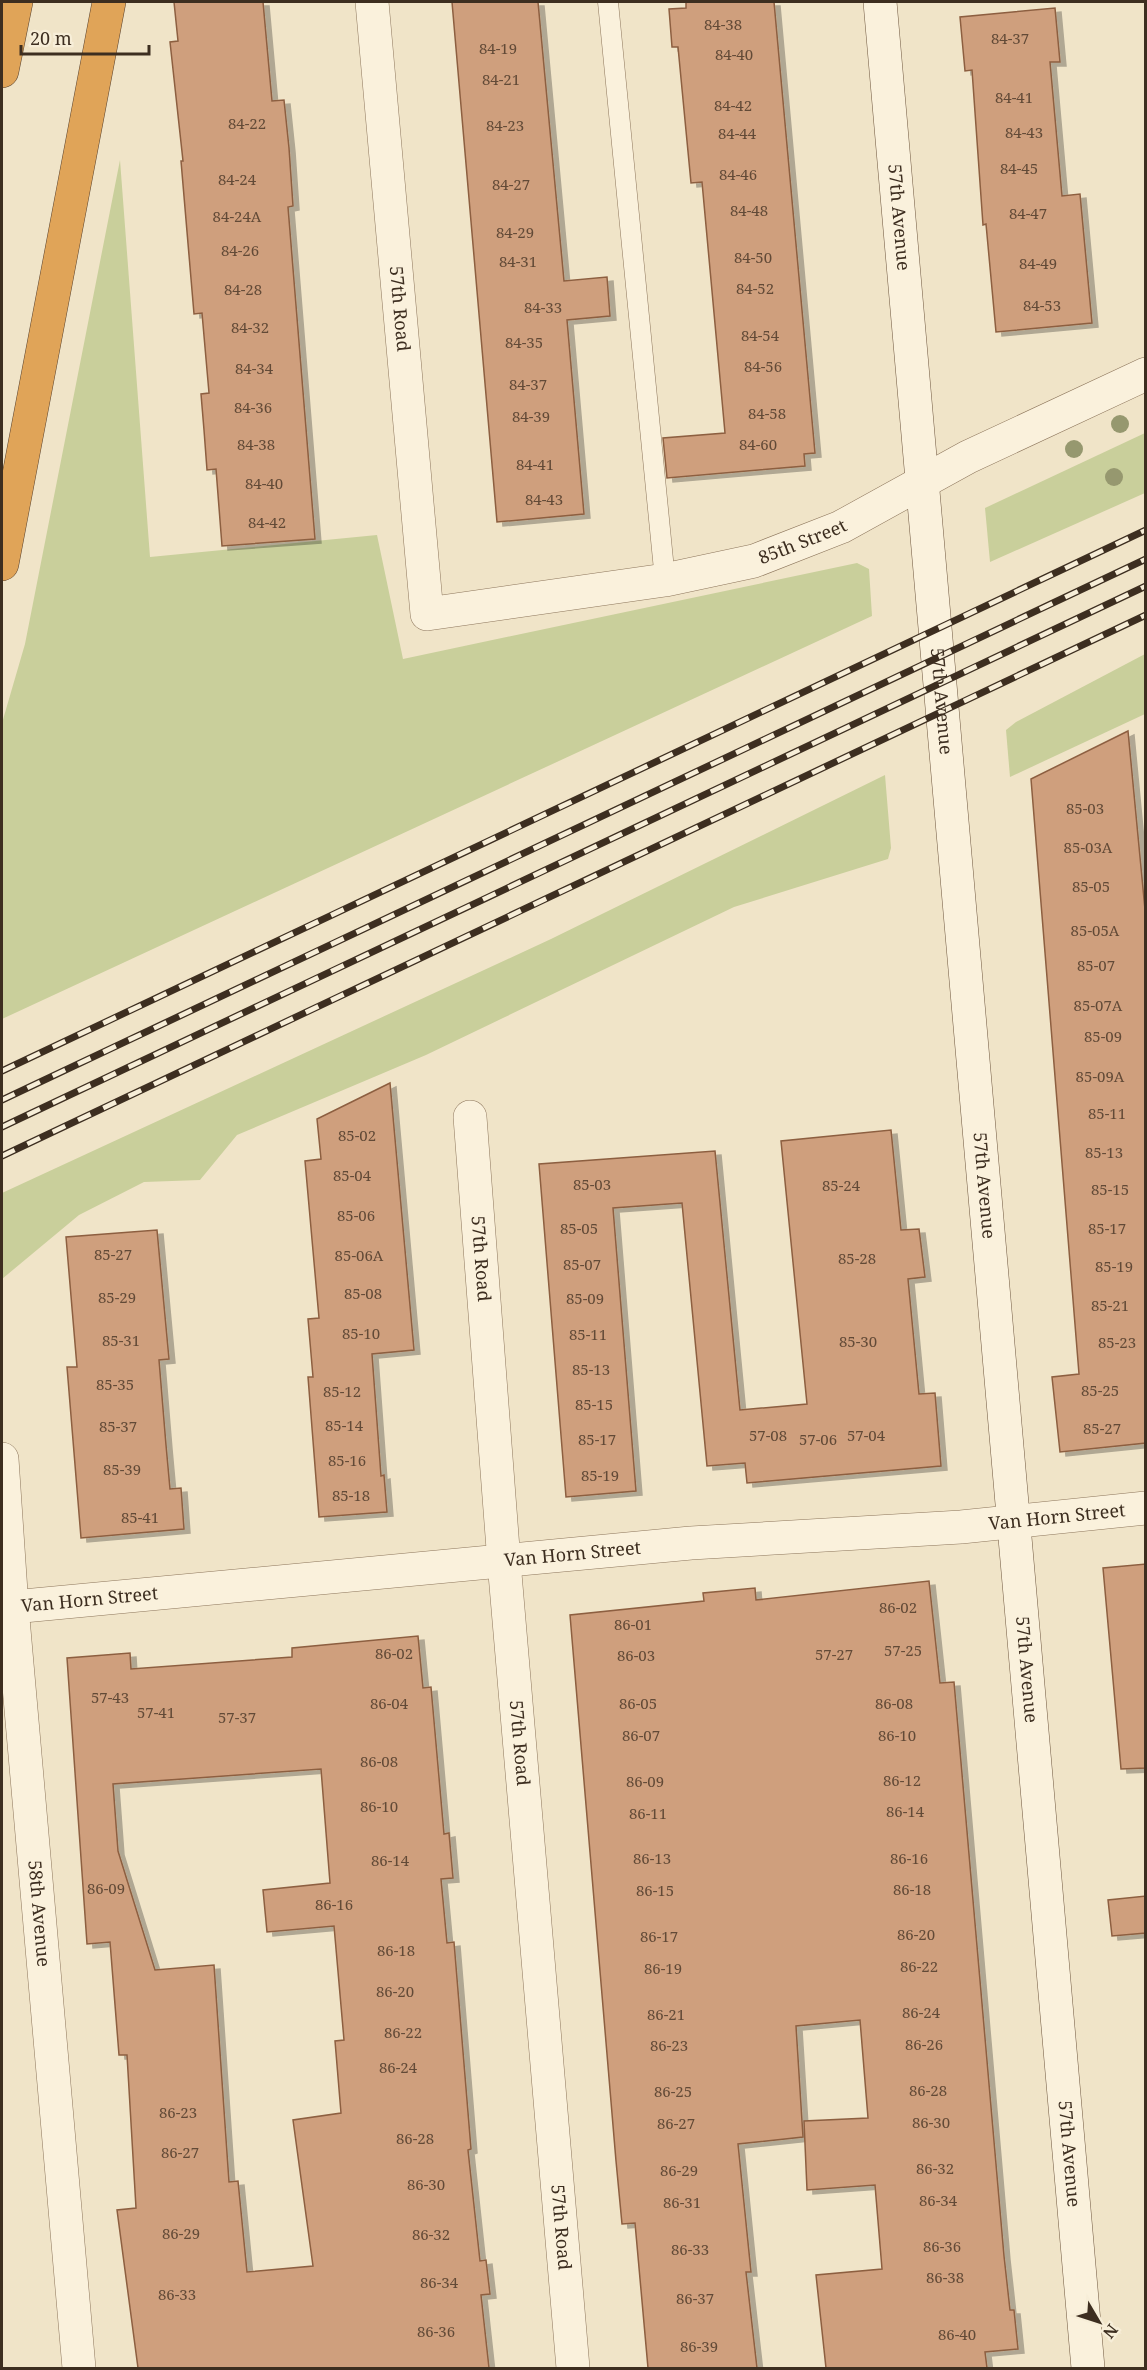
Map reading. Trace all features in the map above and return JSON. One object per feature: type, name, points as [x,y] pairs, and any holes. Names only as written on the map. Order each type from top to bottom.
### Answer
[{"type":"highway","points":[[2,71],[16,2]]},
{"type":"highway","points":[[2,564],[109,2]]},
{"type":"street","name":"57th Road","points":[[372,2],[427,614]]},
{"type":"street","name":"57th Avenue","points":[[880,2],[1088,2368]]},
{"type":"street","name":"85th Street","points":[[427,614],[665,580],[754,561],[840,527],[922,480],[1146,374]]},
{"type":"street","name":"57th Road","points":[[470,1117],[504,1562],[573,2368]]},
{"type":"street","name":"58th Avenue","points":[[2,1459],[7,1608],[79,2368]]},
{"type":"street","name":"Van Horn Street","points":[[7,1608],[691,1543],[961,1527],[1146,1508]]},
{"type":"lane","points":[[608,2],[665,580]]},
{"type":"green space","points":[[120,160],[150,557],[377,535],[403,659],[857,563],[869,569],[872,616],[2,1019],[2,723],[25,644]]},
{"type":"green space","points":[[1145,433],[1145,493],[990,562],[985,508]]},
{"type":"green space","points":[[1145,654],[1145,714],[1010,777],[1006,730],[1016,722]]},
{"type":"green space","points":[[885,775],[891,848],[888,859],[734,907],[426,1055],[237,1135],[200,1180],[144,1182],[79,1215],[2,1279],[2,1193],[551,939]]},
{"type":"building","points":[[174,2],[263,2],[272,101],[284,100],[289,148],[293,206],[288,207],[315,539],[222,546],[216,469],[207,470],[201,394],[209,393],[202,313],[194,314],[181,161],[183,161],[170,42],[178,41]]},
{"type":"building","points":[[452,2],[538,2],[564,281],[607,277],[610,316],[567,320],[584,514],[497,522]]},
{"type":"building","points":[[686,2],[774,2],[815,453],[804,454],[805,466],[667,478],[663,438],[725,433],[702,182],[691,183],[678,47],[672,47],[669,9],[686,8]]},
{"type":"building","points":[[1055,8],[1060,62],[1050,62],[1062,196],[1080,194],[1092,323],[996,332],[986,224],[983,225],[972,70],[965,71],[960,17]]},
{"type":"building","points":[[1128,731],[1146,920],[1146,1443],[1060,1452],[1052,1377],[1079,1374],[1031,779]]},
{"type":"building","points":[[390,1083],[414,1350],[372,1354],[381,1476],[384,1475],[387,1512],[319,1517],[308,1377],[313,1377],[308,1319],[319,1318],[305,1161],[321,1159],[317,1119]]},
{"type":"building","points":[[891,1130],[901,1230],[919,1229],[925,1277],[908,1279],[919,1394],[935,1393],[941,1466],[747,1483],[745,1463],[707,1466],[682,1203],[613,1208],[636,1491],[566,1497],[539,1164],[715,1151],[740,1410],[807,1404],[781,1141]]},
{"type":"building","points":[[157,1230],[169,1359],[159,1360],[166,1445],[170,1489],[181,1488],[184,1529],[81,1538],[67,1367],[77,1367],[66,1237]]},
{"type":"building","points":[[1146,1564],[1146,1768],[1121,1769],[1103,1568]]},
{"type":"building","points":[[929,1581],[940,1683],[954,1682],[1004,2256],[1010,2310],[1014,2310],[1018,2349],[985,2352],[987,2368],[826,2368],[816,2275],[882,2269],[875,2185],[807,2190],[804,2121],[868,2118],[860,2020],[796,2026],[803,2137],[738,2144],[751,2272],[746,2272],[757,2368],[648,2368],[635,2223],[622,2224],[570,1615],[704,1601],[703,1593],[755,1588],[756,1600]]},
{"type":"building","points":[[418,1636],[423,1688],[431,1687],[444,1834],[449,1833],[453,1878],[441,1879],[447,1943],[454,1942],[471,2149],[468,2150],[480,2261],[486,2260],[490,2294],[481,2295],[489,2368],[138,2368],[117,2210],[136,2208],[127,2055],[119,2055],[110,1942],[87,1944],[67,1658],[130,1653],[131,1669],[292,1657],[292,1648]],"holes":[[[321,1769],[330,1883],[263,1890],[267,1932],[334,1926],[344,2040],[335,2041],[341,2113],[293,2120],[313,2266],[247,2272],[238,2181],[229,2182],[214,1965],[155,1970],[118,1851],[113,1784]]]},
{"type":"building","points":[[1146,1896],[1146,1933],[1112,1936],[1108,1900]]},
{"type":"railway","points":[[2,1071],[1146,530]]},
{"type":"railway","points":[[2,1100],[1146,559]]},
{"type":"railway","points":[[2,1127],[1146,586]]},
{"type":"railway","points":[[2,1156],[1146,615]]}]
